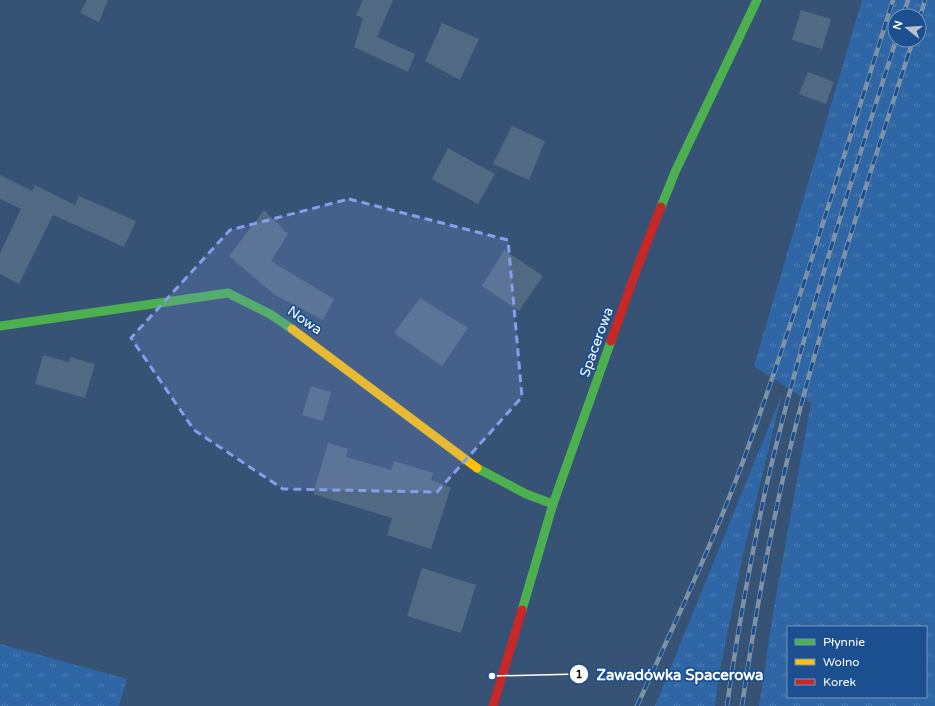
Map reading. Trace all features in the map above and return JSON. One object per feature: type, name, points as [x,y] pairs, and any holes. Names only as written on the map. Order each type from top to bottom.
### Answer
[{"type":"street","name":"Spacerowa","points":[[493,706],[552,504],[639,263],[675,172],[757,0]]},
{"type":"street","name":"Nowa","points":[[0,326],[228,293],[270,314],[306,338],[477,468],[526,494],[552,504]]},
{"type":"highlighted area","points":[[349,199],[508,240],[522,397],[437,492],[283,489],[194,430],[131,338],[230,230]]},
{"type":"green space","points":[[862,0],[935,0],[935,706],[759,706],[774,607],[811,403],[754,366]]},
{"type":"green space","points":[[782,394],[743,555],[718,681],[715,706],[655,706]]},
{"type":"green space","points":[[0,644],[127,679],[119,706],[0,706]]},
{"type":"building","points":[[87,0],[108,0],[99,22],[80,13]]},
{"type":"building","points":[[363,0],[393,0],[377,37],[415,54],[408,72],[354,47],[363,18],[356,15]]},
{"type":"building","points":[[801,10],[831,19],[822,49],[792,40]]},
{"type":"building","points":[[442,23],[479,39],[460,80],[425,61]]},
{"type":"building","points":[[808,72],[834,82],[826,104],[799,94]]},
{"type":"building","points":[[512,126],[545,141],[529,180],[493,164]]},
{"type":"building","points":[[448,148],[495,174],[478,204],[432,179]]},
{"type":"building","points":[[0,175],[32,191],[35,185],[75,205],[79,196],[136,221],[124,247],[53,215],[19,284],[0,274],[0,253],[21,209],[0,199]]},
{"type":"building","points":[[264,210],[288,234],[271,261],[334,299],[323,320],[275,295],[229,256]]},
{"type":"building","points":[[504,250],[543,276],[519,311],[482,286]]},
{"type":"building","points":[[420,298],[468,328],[442,366],[394,333]]},
{"type":"building","points":[[43,355],[69,362],[70,357],[95,364],[85,398],[35,384]]},
{"type":"building","points":[[311,386],[331,392],[323,421],[302,415]]},
{"type":"building","points":[[328,443],[348,449],[346,457],[391,470],[394,461],[433,473],[431,480],[451,487],[431,549],[387,535],[392,518],[313,494]]},
{"type":"building","points":[[422,568],[476,585],[461,633],[407,616]]},
{"type":"railway","points":[[637,706],[707,551],[745,456],[803,286],[893,0]]},
{"type":"railway","points":[[906,8],[908,0]]},
{"type":"railway","points":[[923,8],[925,0]]},
{"type":"railway","points":[[727,706],[749,572],[765,492],[779,435],[809,321],[894,48]]},
{"type":"railway","points":[[742,706],[766,561],[798,417],[838,275],[910,48]]},
{"type":"traffic: fast","points":[[661,207],[675,172],[757,0]]},
{"type":"traffic: fast","points":[[0,326],[228,293],[270,314],[292,329]]},
{"type":"traffic: fast","points":[[522,610],[553,504],[611,341]]},
{"type":"traffic: fast","points":[[477,468],[526,494],[553,504]]},
{"type":"traffic: slow","points":[[292,329],[477,468]]},
{"type":"traffic: jam","points":[[611,341],[661,207]]},
{"type":"traffic: jam","points":[[493,706],[522,610]]},
{"type":"place","name":"Zawadówka Spacerowa","points":[[492,676]]}]
